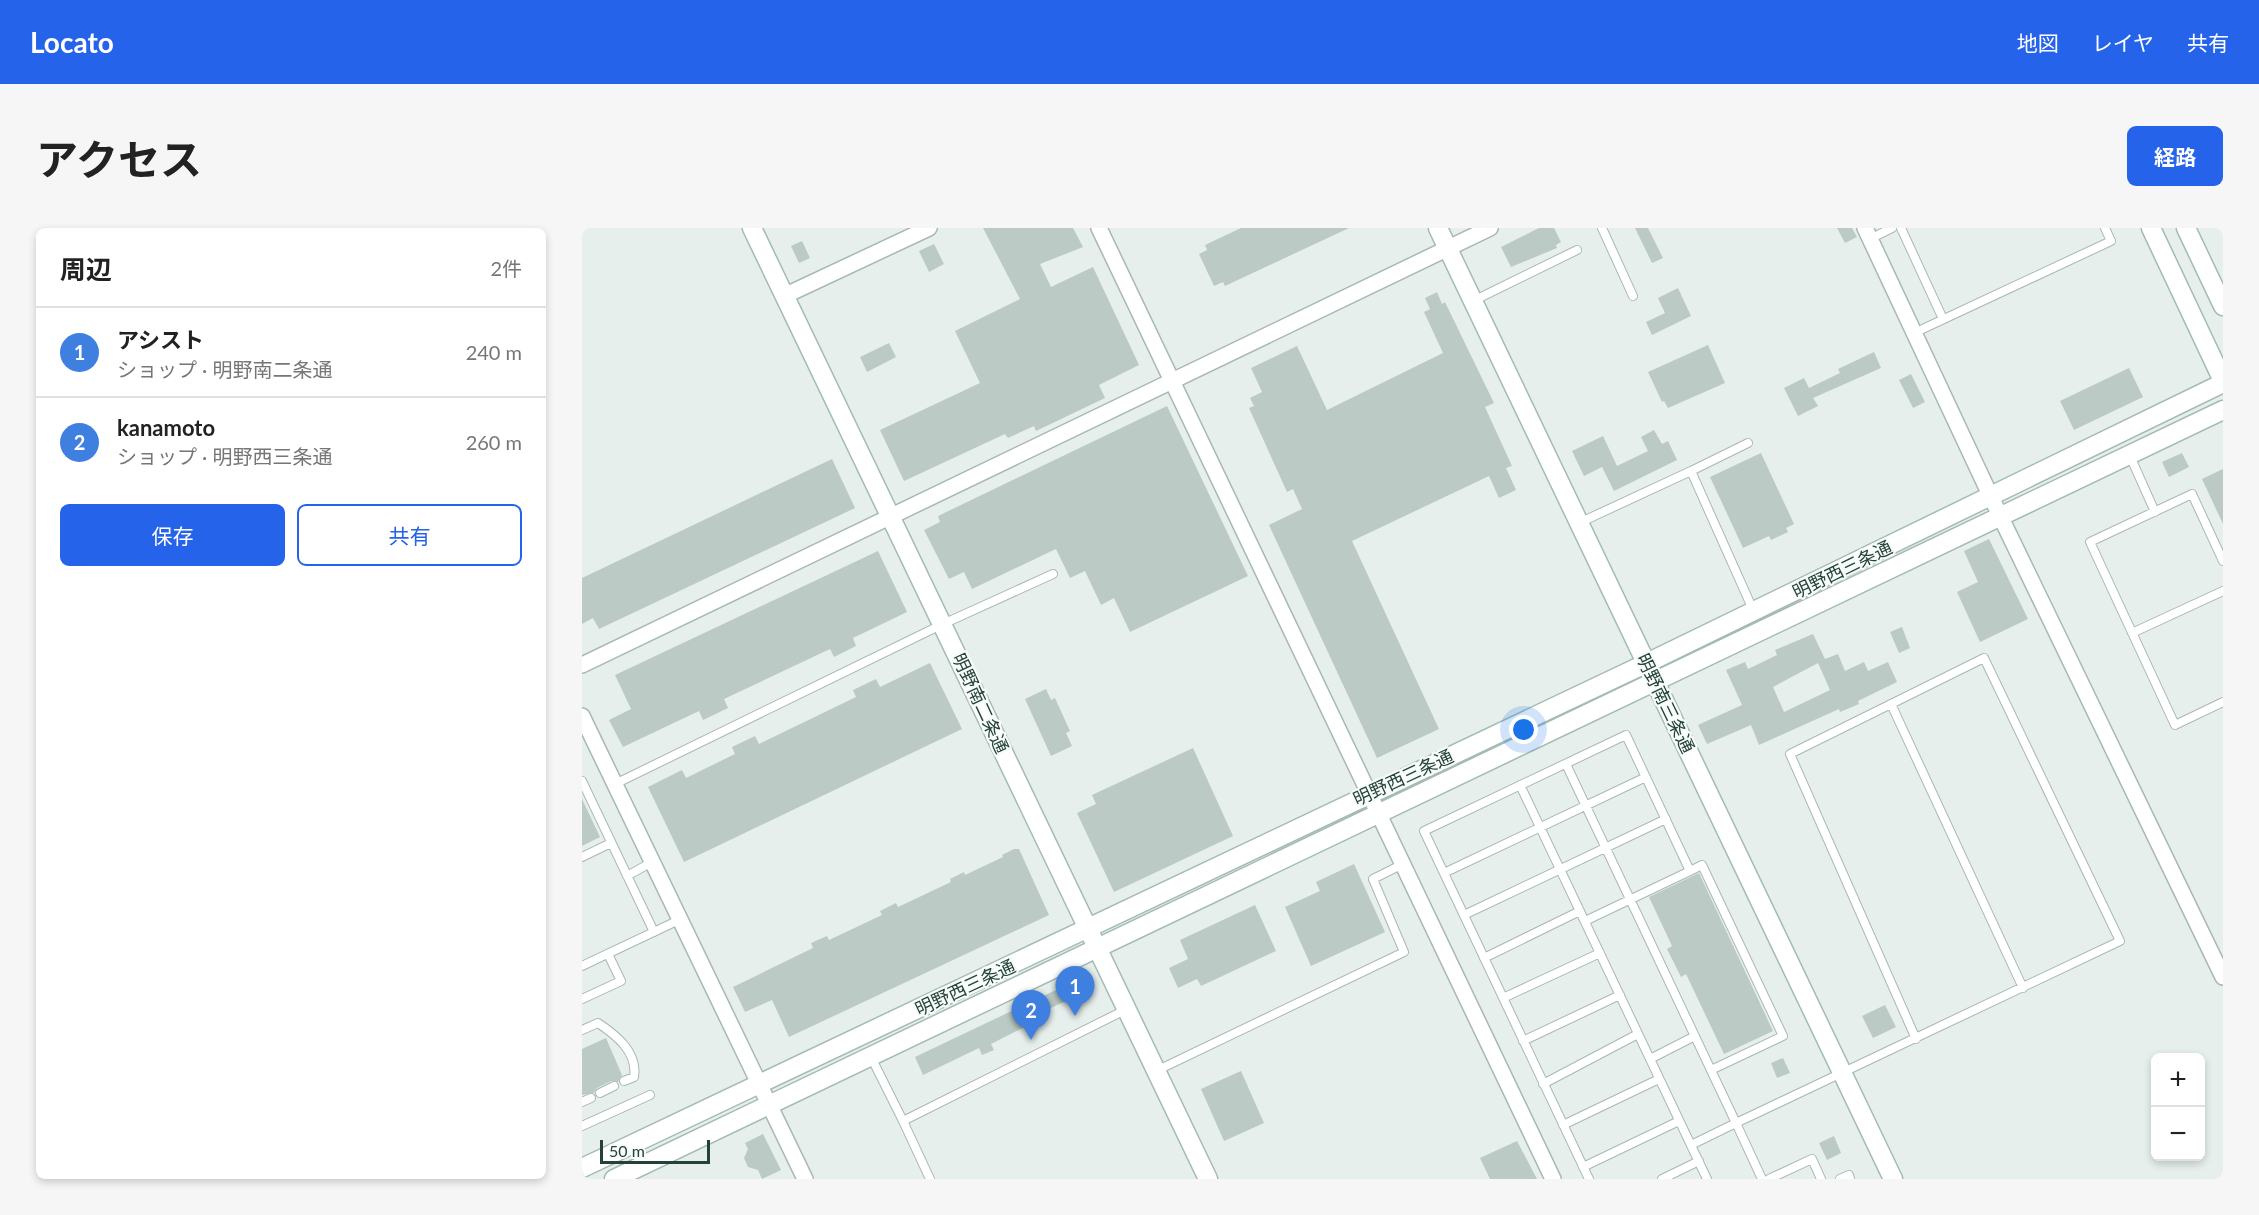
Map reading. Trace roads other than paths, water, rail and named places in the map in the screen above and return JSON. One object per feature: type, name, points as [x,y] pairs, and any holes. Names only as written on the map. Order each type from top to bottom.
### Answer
[{"type":"street","name":"明野南二条通","points":[[752,228],[1208,1179]]},
{"type":"street","points":[[784,297],[929,228]]},
{"type":"street","points":[[1099,228],[1553,1179]]},
{"type":"street","name":"明野南三条通","points":[[1438,228],[1893,1179]]},
{"type":"street","points":[[582,665],[1490,228]]},
{"type":"street","points":[[2151,228],[2223,382]]},
{"type":"street","points":[[2186,228],[2223,306]]},
{"type":"street","points":[[1868,234],[2001,518],[2223,977]]},
{"type":"street","name":"明野西三条通","points":[[582,1167],[1754,612],[2223,382]]},
{"type":"street","name":"明野西三条通","points":[[614,1179],[1655,680],[2223,411]]},
{"type":"street","points":[[582,716],[586,734],[615,784],[805,1179]]},
{"type":"lane","points":[[1602,228],[1633,296]]},
{"type":"lane","points":[[1868,234],[1892,228]]},
{"type":"lane","points":[[1901,228],[1943,319]]},
{"type":"lane","points":[[1914,333],[2111,241],[2105,228]]},
{"type":"lane","points":[[1473,301],[1577,250]]},
{"type":"lane","points":[[1579,523],[1748,443]]},
{"type":"lane","points":[[2130,456],[2155,512]]},
{"type":"lane","points":[[1691,471],[1754,612]]},
{"type":"lane","points":[[2223,561],[2192,494],[2090,542],[2175,725],[2223,702]]},
{"type":"lane","points":[[615,784],[943,624],[1053,574]]},
{"type":"lane","points":[[2132,633],[2223,591]]},
{"type":"lane","points":[[1691,1145],[2120,941],[1984,658],[1790,754],[1916,1038]]},
{"type":"lane","points":[[1891,704],[2023,988]]},
{"type":"lane","points":[[1589,1179],[1424,831],[1626,735],[1690,871]]},
{"type":"lane","points":[[1566,764],[1762,1179]]},
{"type":"lane","points":[[1444,873],[1646,777]]},
{"type":"lane","points":[[582,781],[654,932]]},
{"type":"lane","points":[[1520,785],[1707,1179]]},
{"type":"lane","points":[[1464,915],[1666,819]]},
{"type":"lane","points":[[582,857],[611,843]]},
{"type":"lane","points":[[627,876],[652,862]]},
{"type":"lane","points":[[1156,1071],[1404,951],[1372,879],[1403,864]]},
{"type":"lane","points":[[1585,921],[1702,865],[1783,1036],[1711,1070]]},
{"type":"lane","points":[[1484,957],[1580,911]]},
{"type":"lane","points":[[582,966],[680,920]]},
{"type":"lane","points":[[1503,998],[1600,953]]},
{"type":"lane","points":[[582,999],[621,981],[608,954]]},
{"type":"lane","points":[[1523,1041],[1620,995]]},
{"type":"lane","points":[[903,1121],[1126,1009]]},
{"type":"lane","points":[[582,1030],[598,1023],[622,1039],[635,1069],[634,1077],[624,1081]]},
{"type":"lane","points":[[1544,1084],[1638,1034]]},
{"type":"lane","points":[[1650,1059],[1695,1036]]},
{"type":"lane","points":[[870,1056],[930,1179]]},
{"type":"lane","points":[[1563,1125],[1659,1079]]},
{"type":"lane","points":[[600,1093],[614,1086]]},
{"type":"lane","points":[[582,1126],[650,1095]]},
{"type":"lane","points":[[582,1102],[591,1098]]},
{"type":"lane","points":[[1583,1167],[1679,1121]]},
{"type":"lane","points":[[1769,1179],[1812,1159],[1821,1179]]},
{"type":"lane","points":[[1662,1179],[1699,1161]]},
{"type":"lane","points":[[1840,1179],[1849,1175],[1851,1179]]},
{"type":"place","name":"アシスト","points":[[1075,1016]]},
{"type":"place","name":"kanamoto","points":[[1031,1040]]}]
